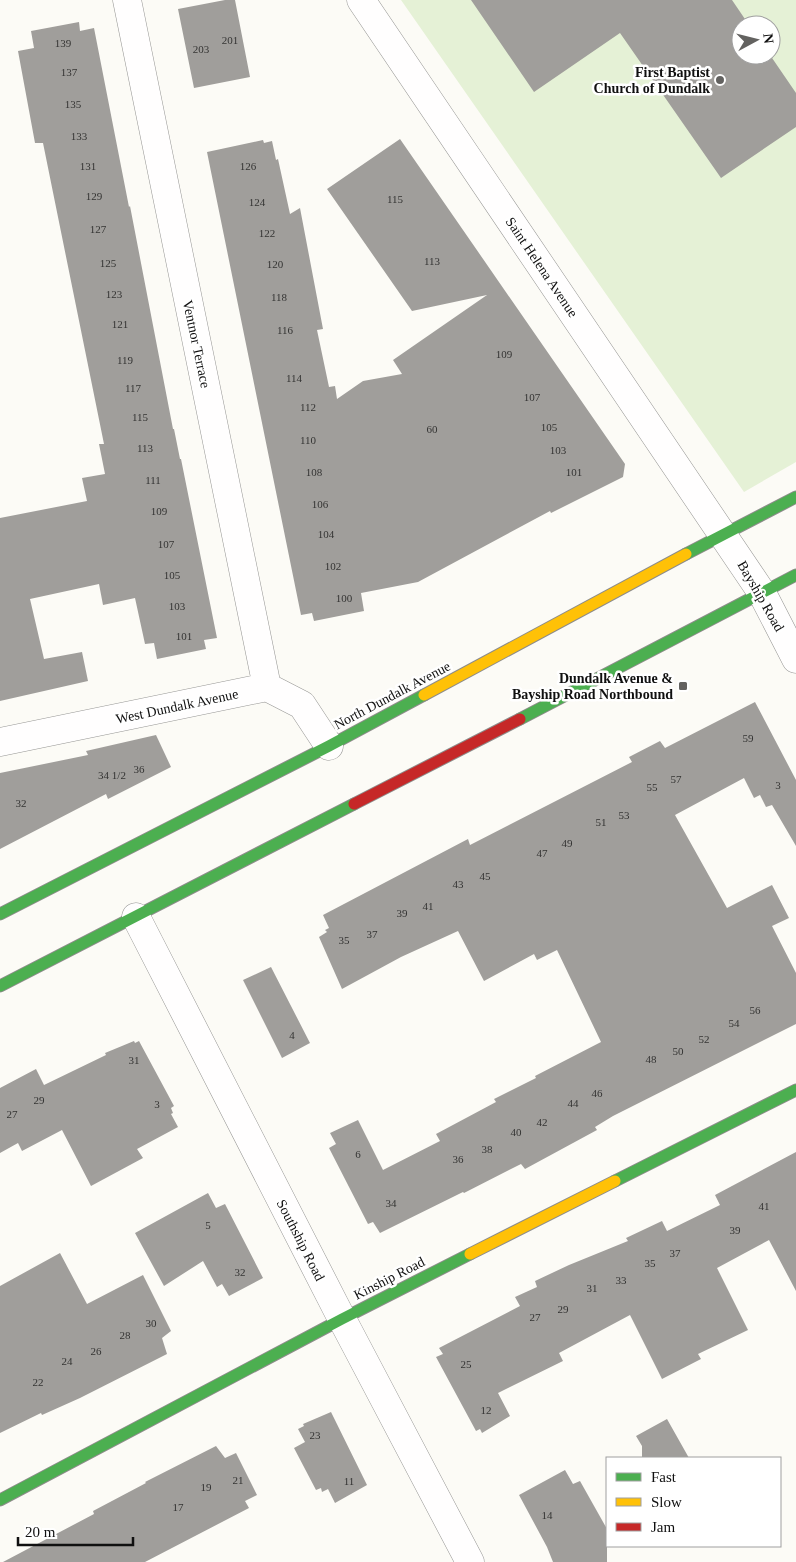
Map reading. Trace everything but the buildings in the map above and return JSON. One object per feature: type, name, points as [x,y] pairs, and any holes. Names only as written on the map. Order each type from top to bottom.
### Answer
[{"type":"main road","name":"North Dundalk Avenue","points":[[0,914],[329,746],[722,534],[796,497]]},
{"type":"main road","points":[[0,986],[796,575]]},
{"type":"main road","name":"Kinship Road","points":[[0,1500],[342,1319],[796,1090]]},
{"type":"street","name":"Ventnor Terrace","points":[[127,0],[267,687]]},
{"type":"street","name":"Saint Helena Avenue","points":[[361,0],[722,534]]},
{"type":"street","name":"Bayship Road","points":[[722,534],[762,592],[796,659]]},
{"type":"street","name":"West Dundalk Avenue","points":[[0,742],[267,687]]},
{"type":"street","points":[[267,687],[302,704],[329,746]]},
{"type":"street","name":"Southship Road","points":[[136,917],[342,1319],[470,1562]]},
{"type":"green space","points":[[401,0],[796,0],[796,462],[744,492]]},
{"type":"traffic: fast","points":[[686,554],[796,497]]},
{"type":"traffic: fast","points":[[520,719],[796,575]]},
{"type":"traffic: fast","points":[[0,914],[329,746],[424,695]]},
{"type":"traffic: fast","points":[[0,986],[354,804]]},
{"type":"traffic: fast","points":[[615,1181],[796,1090]]},
{"type":"traffic: fast","points":[[0,1500],[342,1319],[470,1254]]},
{"type":"traffic: slow","points":[[424,695],[686,554]]},
{"type":"traffic: slow","points":[[470,1254],[615,1181]]},
{"type":"traffic: jam","points":[[354,804],[520,719]]},
{"type":"place","name":"First Baptist Church of Dundalk","points":[[720,80]]},
{"type":"place","name":"Dundalk Avenue & Bayship Road Northbound","points":[[683,686]]}]
